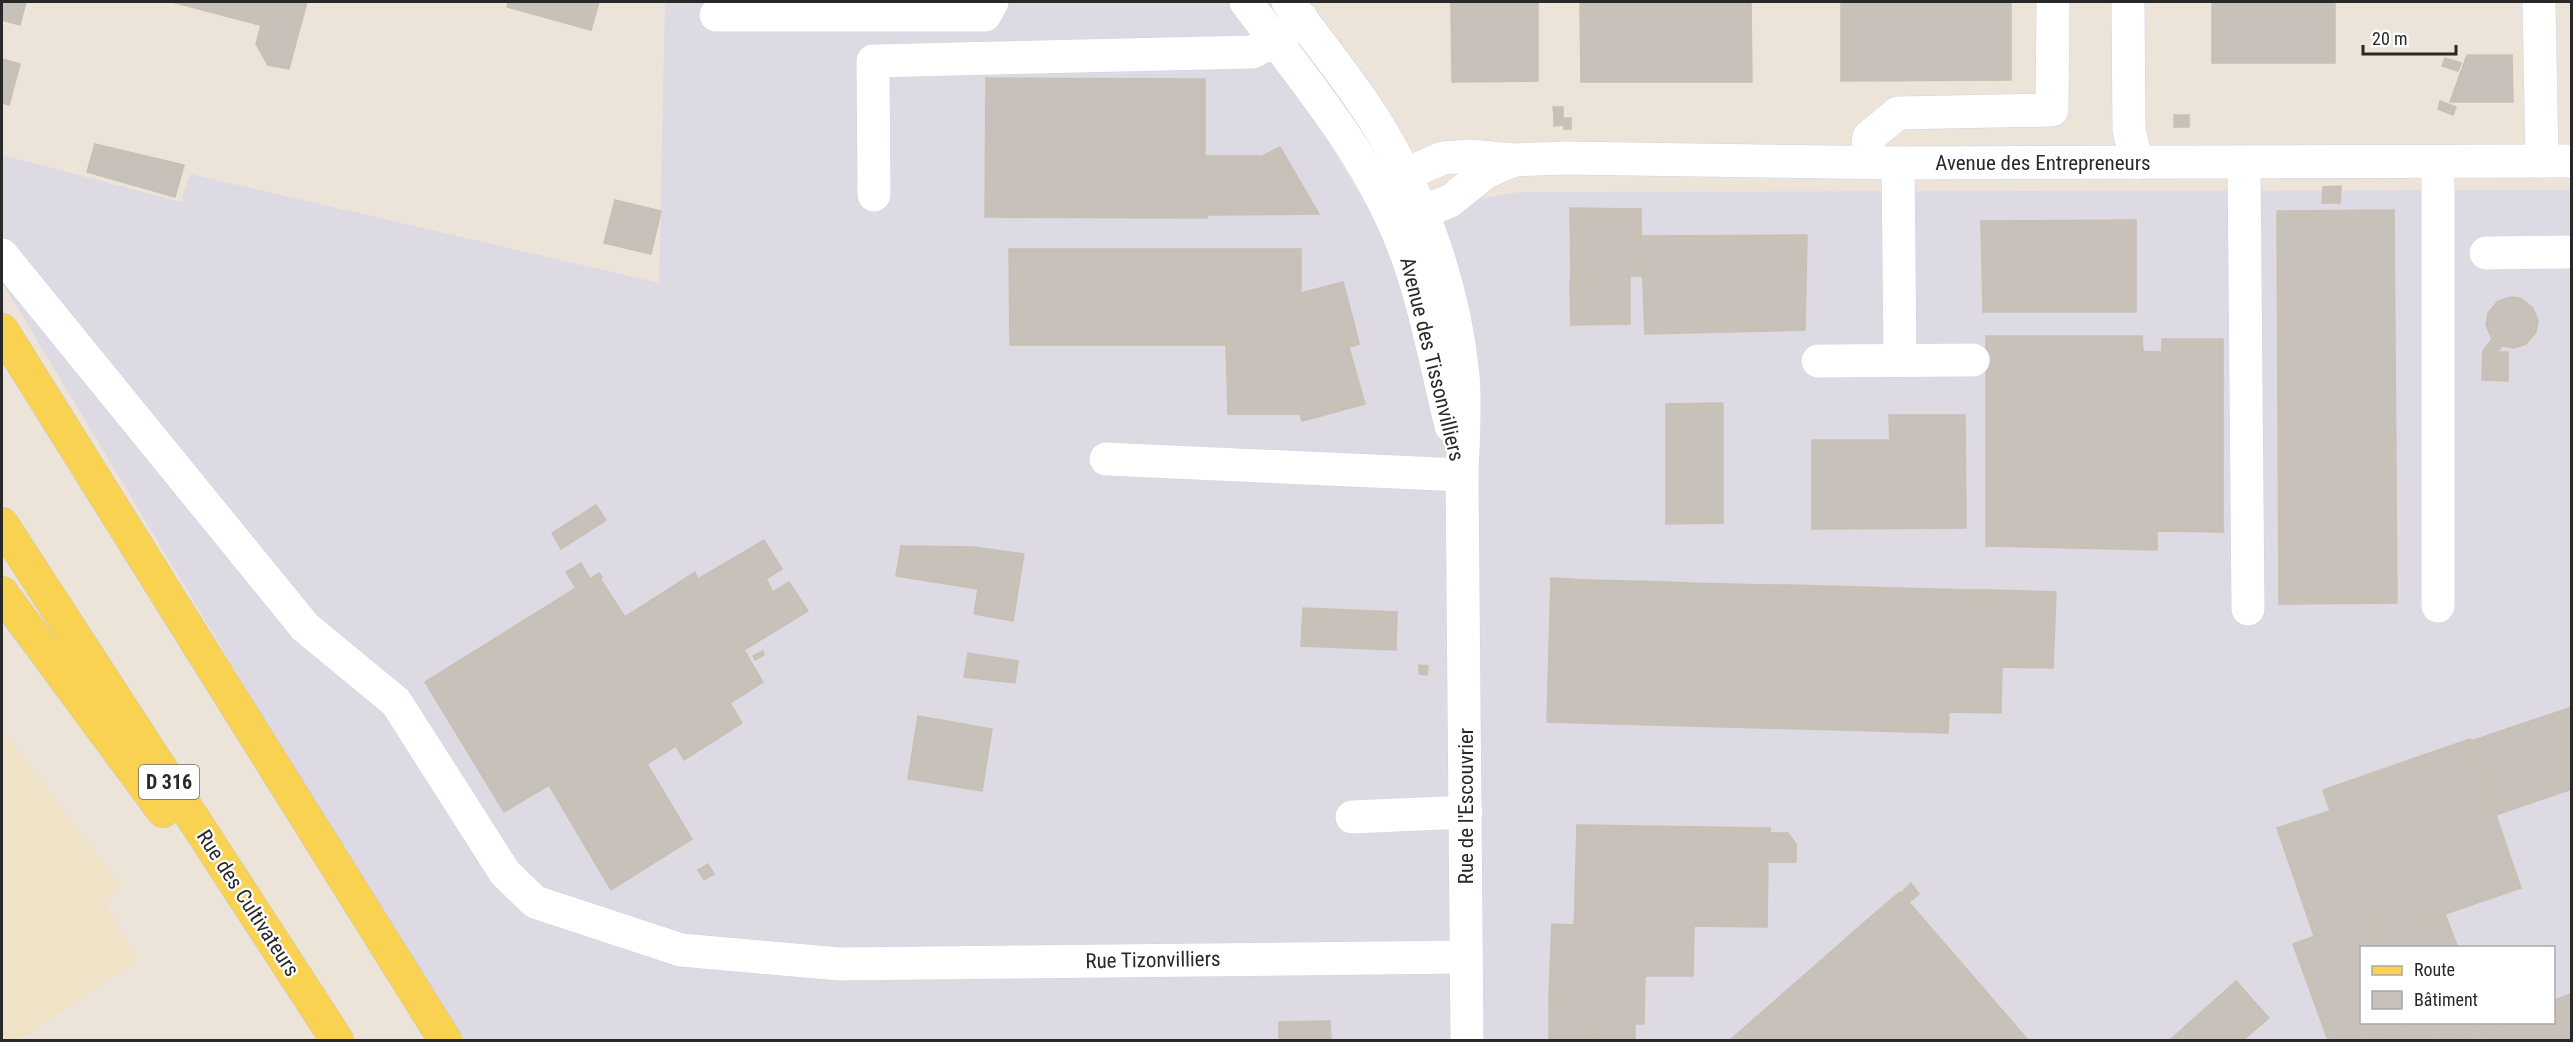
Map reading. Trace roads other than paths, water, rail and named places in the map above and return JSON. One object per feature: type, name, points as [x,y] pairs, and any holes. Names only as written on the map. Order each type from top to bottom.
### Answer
[{"type":"main road","points":[[2,330],[445,1041]]},
{"type":"main road","name":"Rue des Cultivateurs","points":[[2,524],[337,1041]]},
{"type":"main road","points":[[2,593],[178,831],[322,1041]]},
{"type":"street","points":[[716,15],[985,15],[992,2]]},
{"type":"street","name":"Avenue des Tissonvilliers","points":[[1246,2],[1347,136],[1390,180]]},
{"type":"street","points":[[1900,360],[1882,162],[1869,137],[1898,113],[2052,110],[2053,2]]},
{"type":"street","points":[[2128,2],[2128,130],[2137,163]]},
{"type":"street","points":[[2539,2],[2557,161]]},
{"type":"street","points":[[874,195],[873,61],[1252,52],[1275,41],[1295,10]]},
{"type":"street","name":"Avenue des Tissonvilliers","points":[[1295,10],[1375,119],[1390,180],[1408,218],[1416,280],[1462,475],[1465,571]]},
{"type":"street","name":"Avenue des Entrepreneurs","points":[[1390,180],[1443,158],[1479,156],[1514,160],[1565,158],[1882,162],[2557,161]]},
{"type":"street","name":"Avenue des Entrepreneurs","points":[[1408,218],[1450,201],[1486,172],[1514,160]]},
{"type":"street","points":[[2438,162],[2438,606]]},
{"type":"street","points":[[2244,163],[2248,609]]},
{"type":"street","points":[[2486,253],[2571,252]]},
{"type":"street","name":"Rue Tizonvilliers","points":[[2,255],[305,627],[396,702],[504,873],[535,902],[681,950],[839,964],[1466,957]]},
{"type":"street","points":[[1818,361],[1972,360]]},
{"type":"street","points":[[1106,459],[1462,475]]},
{"type":"street","name":"Rue de l'Escouvrier","points":[[1465,571],[1467,1041]]},
{"type":"street","points":[[1352,817],[1466,812]]}]
